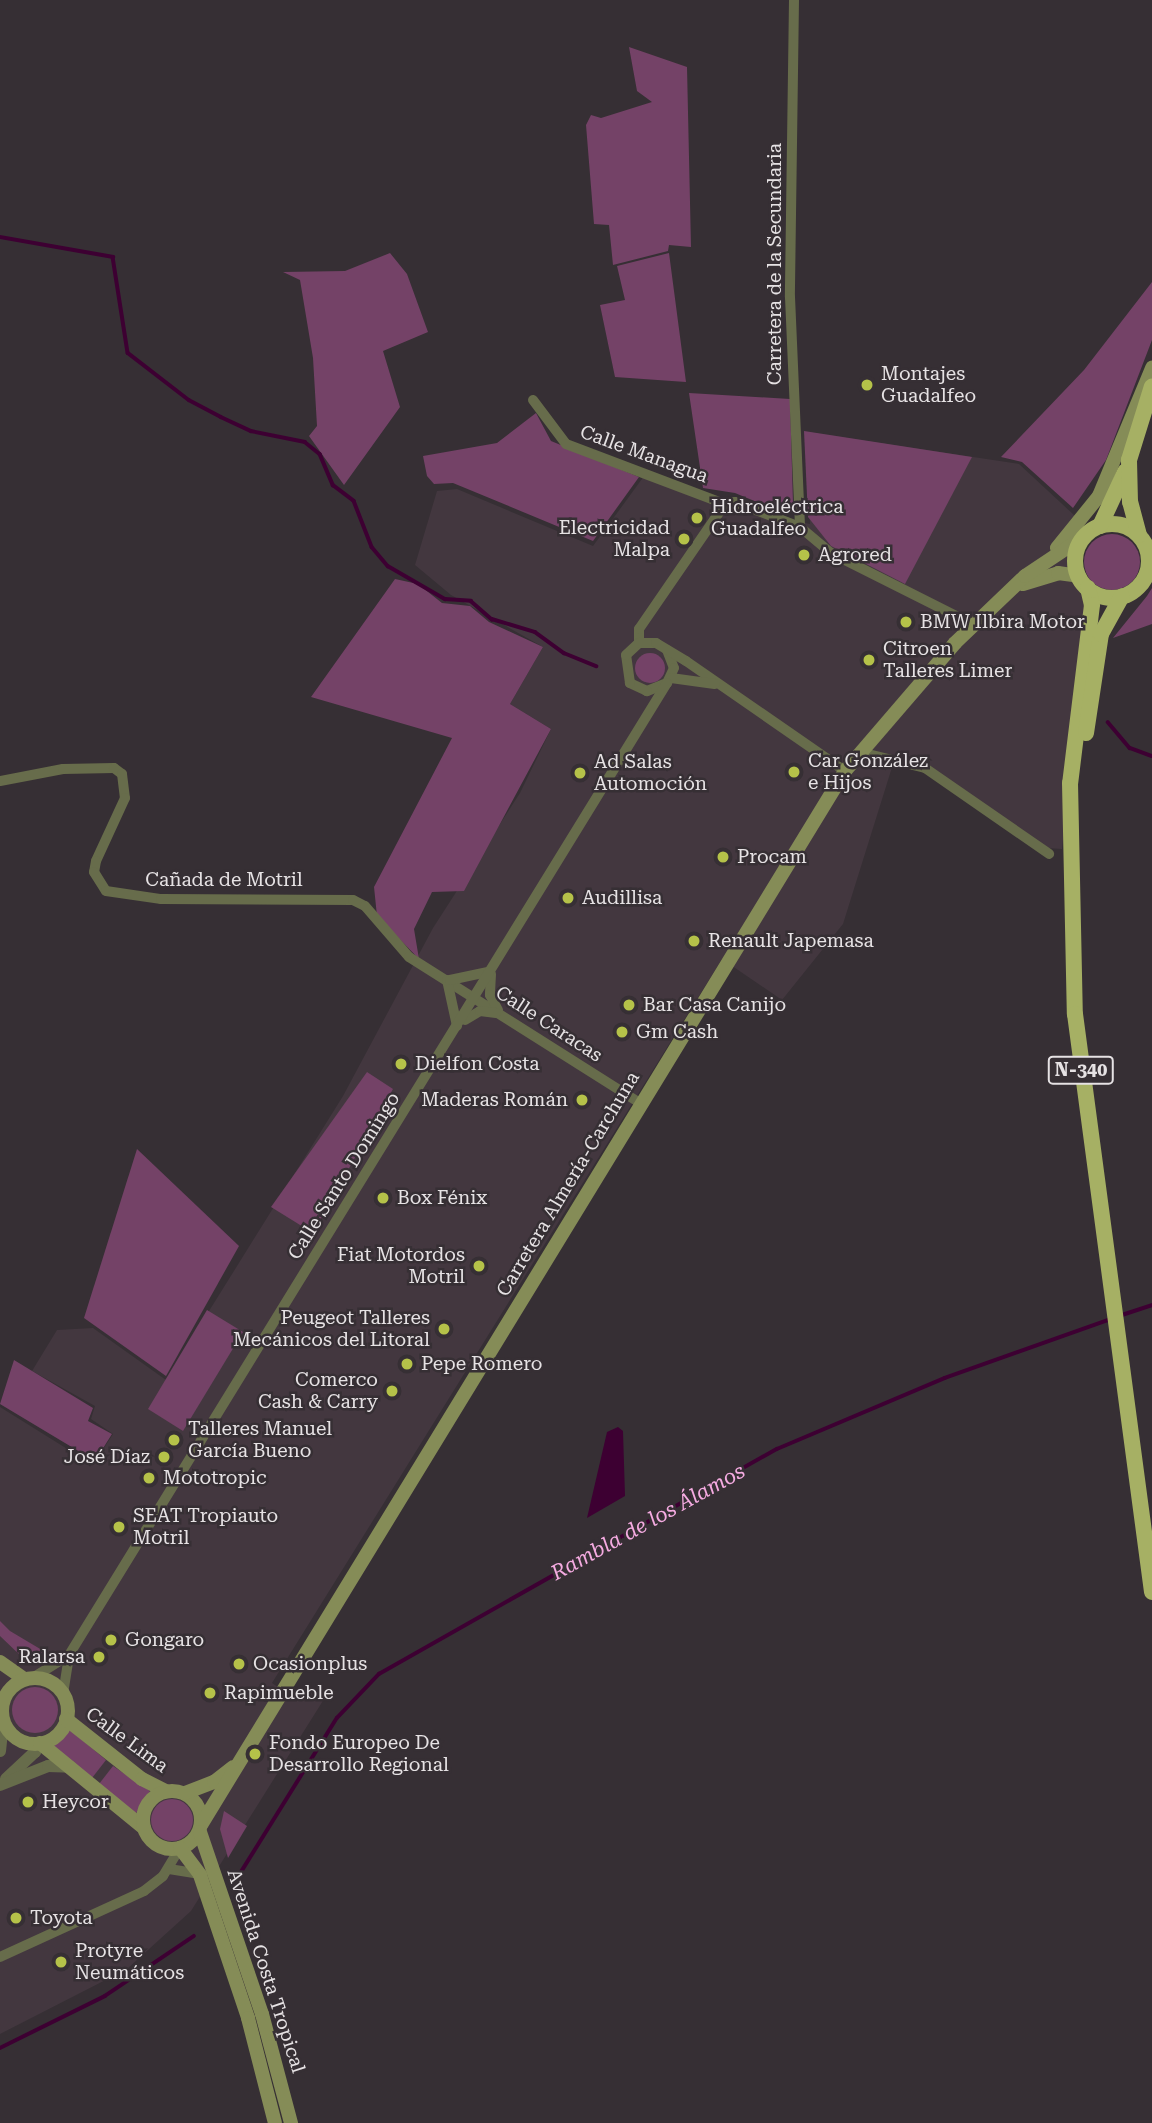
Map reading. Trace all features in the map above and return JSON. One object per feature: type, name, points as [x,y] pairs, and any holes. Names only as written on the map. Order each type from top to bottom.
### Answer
[{"type":"highway","name":"N-340","points":[[1100,526],[1129,460],[1152,386]]},
{"type":"highway","name":"N-340","points":[[1071,839],[1101,634],[1122,596],[1147,573],[1148,552],[1139,535],[1130,502],[1129,460]]},
{"type":"highway","points":[[1085,536],[1100,526],[1121,525],[1139,535]]},
{"type":"highway","name":"N-340","points":[[1085,536],[1076,555],[1092,605],[1070,783],[1075,1014],[1152,1591]]},
{"type":"highway","points":[[1083,582],[1122,596]]},
{"type":"main road","points":[[1054,552],[1099,496],[1152,368]]},
{"type":"main road","points":[[1054,552],[1085,536]]},
{"type":"main road","name":"Carretera Almería-Carchuna","points":[[200,1828],[239,1760],[845,771],[974,625],[1054,552]]},
{"type":"main road","points":[[1015,588],[1049,575],[1083,582]]},
{"type":"main road","points":[[0,1662],[63,1694],[66,1719],[57,1735],[37,1743]]},
{"type":"main road","points":[[29,1678],[2,1697],[3,1720],[15,1737],[37,1743],[72,1767],[144,1828],[162,1847],[180,1848],[200,1828],[199,1807],[185,1793],[166,1791],[145,1809],[144,1828]]},
{"type":"main road","name":"Calle Lima","points":[[66,1719],[142,1779],[166,1791]]},
{"type":"main road","name":"Carretera Almería-Carchuna","points":[[185,1793],[214,1782],[239,1760]]},
{"type":"main road","name":"Avenida Costa Tropical","points":[[200,1828],[229,1912],[291,2123]]},
{"type":"main road","name":"Avenida Costa Tropical","points":[[180,1848],[200,1875],[218,1927],[275,2123]]},
{"type":"street","name":"Carretera de la Secundaria","points":[[794,0],[790,297],[800,527]]},
{"type":"street","name":"Calle Managua","points":[[533,400],[566,444],[725,504],[639,629],[639,643]]},
{"type":"street","points":[[725,504],[735,502],[800,527],[831,553],[974,625]]},
{"type":"street","points":[[647,691],[625,674],[626,655],[639,643],[656,643],[845,771]]},
{"type":"street","points":[[667,650],[669,681]]},
{"type":"street","points":[[647,691],[669,681],[719,684]]},
{"type":"street","name":"Calle Santo Domingo","points":[[63,1694],[69,1655],[669,681]]},
{"type":"street","points":[[647,691],[647,713]]},
{"type":"street","points":[[860,752],[925,768],[1049,854]]},
{"type":"street","name":"Cañada de Motril","points":[[0,781],[63,769],[114,768],[122,774],[125,799],[96,861],[94,872],[106,891],[161,899],[353,900],[365,906],[409,957],[475,998]]},
{"type":"street","points":[[491,970],[490,995],[501,1014],[475,1012],[457,1027],[446,979],[467,981],[491,970]]},
{"type":"street","name":"Calle Caracas","points":[[475,998],[640,1103]]},
{"type":"street","name":"Calle Santo Domingo","points":[[29,1678],[69,1655]]},
{"type":"street","points":[[0,1751],[3,1720]]},
{"type":"street","points":[[0,1785],[35,1752],[37,1743]]},
{"type":"street","points":[[0,1785],[48,1766],[72,1767]]},
{"type":"street","points":[[0,1957],[144,1892],[169,1869],[180,1848]]},
{"type":"street","points":[[169,1869],[200,1875]]},
{"type":"shaded area","points":[[629,47],[687,67],[691,247],[669,245],[668,251],[613,265],[609,225],[594,224],[586,125],[591,115],[601,118],[652,102],[637,91]]},
{"type":"shaded area","points":[[390,253],[407,274],[428,332],[383,351],[400,407],[344,485],[309,436],[317,426],[313,358],[300,280],[283,272],[345,271]]},
{"type":"shaded area","points":[[669,253],[686,382],[615,377],[600,305],[625,300],[617,266]]},
{"type":"shaded area","points":[[1152,282],[1152,340],[1106,460],[1073,508],[1022,462],[1001,457],[1084,370]]},
{"type":"shaded area","points":[[689,393],[790,399],[793,503],[783,513],[735,493],[703,488]]},
{"type":"shaded area","points":[[536,413],[551,441],[639,477],[593,541],[453,483],[434,484],[427,476],[423,456],[497,443]]},
{"type":"shaded area","points":[[804,431],[972,457],[905,584],[831,546],[808,517]]},
{"type":"shaded area","points":[[807,432],[1019,464],[1074,515],[1089,604],[1062,849],[1031,847],[926,772],[894,761],[843,924],[782,1000],[722,959],[272,1683],[291,1696],[331,1688],[191,1911],[127,1969],[0,2034],[0,1407],[93,1465],[113,1434],[91,1419],[95,1406],[32,1371],[57,1330],[93,1328],[166,1380],[343,1096],[433,928],[520,793],[551,729],[510,704],[543,647],[451,595],[415,565],[437,491],[457,489],[593,546],[647,472],[712,503],[810,524]]},
{"type":"shaded area","points":[[1112,534],[1123,536],[1132,542],[1138,551],[1138,573],[1132,582],[1123,588],[1112,590],[1101,588],[1092,582],[1086,573],[1084,562],[1086,551],[1092,542],[1101,536]]},
{"type":"shaded area","points":[[395,579],[418,584],[442,603],[470,606],[489,622],[543,647],[510,704],[551,729],[464,891],[432,892],[414,929],[419,959],[377,916],[374,887],[452,738],[311,697]]},
{"type":"shaded area","points":[[1152,588],[1152,624],[1113,638],[1147,596]]},
{"type":"shaded area","points":[[650,653],[656,654],[664,662],[664,674],[656,682],[650,683],[644,682],[636,674],[635,668],[636,662],[644,654]]},
{"type":"shaded area","points":[[367,1072],[393,1089],[313,1233],[271,1207]]},
{"type":"shaded area","points":[[137,1149],[239,1246],[166,1376],[84,1318]]},
{"type":"shaded area","points":[[207,1310],[243,1332],[183,1431],[148,1409]]},
{"type":"shaded area","points":[[14,1360],[93,1408],[88,1421],[112,1434],[95,1461],[0,1404]]},
{"type":"shaded area","points":[[618,1427],[623,1431],[625,1496],[587,1518],[607,1432]]},
{"type":"shaded area","points":[[0,1621],[10,1631],[52,1656],[35,1662],[23,1658],[0,1636]]},
{"type":"shaded area","points":[[35,1687],[51,1694],[58,1710],[51,1726],[35,1733],[19,1726],[12,1710],[19,1694]]},
{"type":"shaded area","points":[[70,1730],[106,1760],[92,1778],[53,1747]]},
{"type":"shaded area","points":[[113,1766],[150,1791],[135,1815],[99,1784]]},
{"type":"shaded area","points":[[172,1799],[187,1805],[193,1820],[187,1835],[172,1841],[157,1835],[151,1820],[157,1805]]},
{"type":"shaded area","points":[[224,1811],[247,1826],[228,1858],[220,1829]]},
{"type":"waterway","points":[[0,237],[113,257],[128,353],[189,400],[221,417],[251,431],[305,442],[320,454],[333,485],[354,501],[372,547],[388,566],[445,599],[471,601],[492,619],[535,632],[564,653],[597,666]]},
{"type":"waterway","points":[[1108,722],[1130,748],[1152,756]]},
{"type":"waterway","name":"Rambla de los Álamos","points":[[1119,1316],[1152,1305]]},
{"type":"waterway","name":"Rambla de los Álamos","points":[[241,1872],[337,1718],[379,1674],[777,1449],[945,1378],[1111,1319]]},
{"type":"waterway","name":"Rambla de los Álamos","points":[[0,2048],[105,1996],[194,1936]]},
{"type":"place","name":"Montajes Guadalfeo","points":[[867,385]]},
{"type":"place","name":"Hidroeléctrica Guadalfeo","points":[[697,518]]},
{"type":"place","name":"Electricidad Malpa","points":[[684,539]]},
{"type":"place","name":"Agrored","points":[[804,555]]},
{"type":"place","name":"BMW Ilbira Motor","points":[[906,622]]},
{"type":"place","name":"Citroen Talleres Limer","points":[[869,660]]},
{"type":"place","name":"Car González e Hijos","points":[[794,772]]},
{"type":"place","name":"Ad Salas Automoción","points":[[580,773]]},
{"type":"place","name":"Procam","points":[[723,857]]},
{"type":"place","name":"Audillisa","points":[[568,898]]},
{"type":"place","name":"Renault Japemasa","points":[[694,941]]},
{"type":"place","name":"Bar Casa Canijo","points":[[629,1005]]},
{"type":"place","name":"Gm Cash","points":[[622,1032]]},
{"type":"place","name":"Dielfon Costa","points":[[401,1064]]},
{"type":"place","name":"Maderas Román","points":[[582,1100]]},
{"type":"place","name":"Box Fénix","points":[[383,1198]]},
{"type":"place","name":"Fiat Motordos Motril","points":[[479,1266]]},
{"type":"place","name":"Peugeot Talleres Mecánicos del Litoral","points":[[444,1329]]},
{"type":"place","name":"Pepe Romero","points":[[407,1364]]},
{"type":"place","name":"Comerco Cash & Carry","points":[[392,1391]]},
{"type":"place","name":"Talleres Manuel García Bueno","points":[[174,1440]]},
{"type":"place","name":"José Díaz","points":[[164,1457]]},
{"type":"place","name":"Mototropic","points":[[149,1478]]},
{"type":"place","name":"SEAT Tropiauto Motril","points":[[119,1527]]},
{"type":"place","name":"Gongaro","points":[[111,1640]]},
{"type":"place","name":"Ralarsa","points":[[99,1657]]},
{"type":"place","name":"Ocasionplus","points":[[239,1664]]},
{"type":"place","name":"Rapimueble","points":[[210,1693]]},
{"type":"place","name":"Fondo Europeo De Desarrollo Regional","points":[[255,1754]]},
{"type":"place","name":"Heycor","points":[[28,1802]]},
{"type":"place","name":"Toyota","points":[[16,1918]]},
{"type":"place","name":"Protyre Neumáticos","points":[[61,1962]]}]
